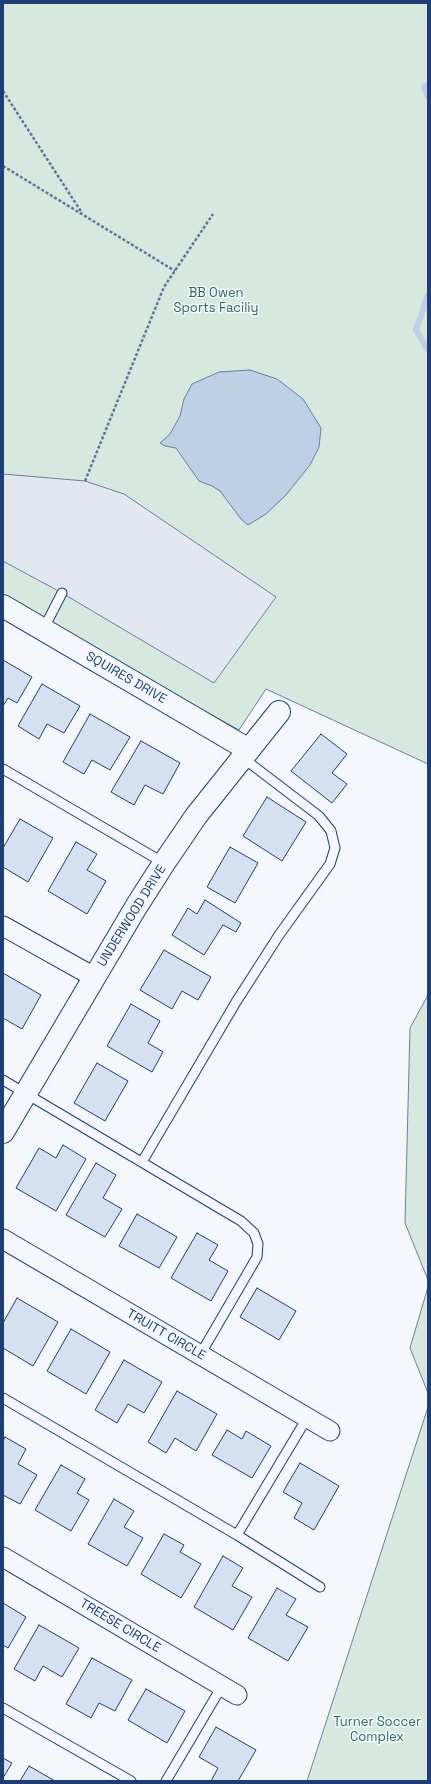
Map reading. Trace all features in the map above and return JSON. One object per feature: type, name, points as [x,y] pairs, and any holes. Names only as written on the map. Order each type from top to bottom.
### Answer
[{"type":"street","name":"SQUIRES DRIVE","points":[[3,606],[246,754]]},
{"type":"street","name":"UNDERWOOD DRIVE","points":[[3,1132],[94,977],[164,863],[196,816],[280,712]]},
{"type":"street","points":[[3,926],[94,977]]},
{"type":"street","name":"TRUITT CIRCLE","points":[[3,1239],[330,1431]]},
{"type":"street","name":"TREESE CIRCLE","points":[[3,1557],[230,1690]]},
{"type":"lane","points":[[43,630],[62,593]]},
{"type":"lane","points":[[142,1162],[236,1002],[279,934],[330,864],[335,848],[330,831],[319,816],[246,754]]},
{"type":"lane","points":[[3,769],[164,863]]},
{"type":"lane","points":[[3,1080],[241,1222],[254,1233],[258,1244],[257,1257],[200,1355]]},
{"type":"lane","points":[[3,1398],[237,1535],[320,1587]]},
{"type":"lane","points":[[237,1535],[307,1418]]},
{"type":"lane","points":[[166,1781],[230,1690]]},
{"type":"lane","points":[[3,1708],[131,1781]]},
{"type":"path","points":[[3,91],[83,215]]},
{"type":"path","points":[[3,166],[175,272]]},
{"type":"path","points":[[85,481],[164,287],[213,214]]},
{"type":"green space","name":"BB Owen Sports Faciliy","points":[[3,3],[428,3],[428,764],[266,689],[239,730],[3,599]]},
{"type":"green space","points":[[428,995],[428,1280],[405,1223],[410,1028]]},
{"type":"green space","points":[[428,1287],[428,1393],[410,1348]]},
{"type":"green space","name":"Turner Soccer Complex","points":[[428,1407],[428,1781],[307,1781]]},
{"type":"shaded area","points":[[3,474],[85,481],[124,494],[276,597],[214,683],[62,593],[3,561]]},
{"type":"water","points":[[250,370],[277,379],[303,399],[321,428],[319,447],[310,465],[286,495],[266,514],[248,525],[241,519],[220,491],[199,481],[176,448],[165,446],[160,443],[170,434],[180,416],[184,399],[192,384],[219,372]]},
{"type":"building","points":[[3,660],[32,677],[17,703],[8,698],[3,706]]},
{"type":"building","points":[[42,684],[80,706],[64,733],[47,724],[39,739],[18,726]]},
{"type":"building","points":[[90,714],[130,737],[110,770],[92,760],[84,774],[63,762]]},
{"type":"building","points":[[321,734],[347,754],[332,773],[347,784],[332,803],[291,771]]},
{"type":"building","points":[[141,741],[180,763],[163,794],[145,785],[134,805],[111,792]]},
{"type":"building","points":[[267,797],[306,822],[282,861],[243,836]]},
{"type":"building","points":[[20,819],[53,838],[28,882],[3,867],[3,848]]},
{"type":"building","points":[[76,842],[97,854],[87,870],[106,881],[87,914],[48,891]]},
{"type":"building","points":[[230,847],[258,863],[235,903],[207,887]]},
{"type":"building","points":[[205,900],[241,923],[236,932],[223,925],[204,955],[172,935],[188,908],[197,914]]},
{"type":"building","points":[[164,950],[211,977],[198,1000],[182,991],[172,1009],[140,990]]},
{"type":"building","points":[[3,973],[41,995],[22,1029],[3,1018]]},
{"type":"building","points":[[131,1004],[160,1021],[148,1043],[163,1052],[152,1072],[107,1046]]},
{"type":"building","points":[[97,1063],[128,1081],[105,1121],[74,1103]]},
{"type":"building","points":[[63,1145],[86,1159],[56,1211],[16,1188],[39,1148],[56,1158]]},
{"type":"building","points":[[96,1163],[116,1175],[103,1198],[122,1209],[105,1237],[66,1215]]},
{"type":"building","points":[[137,1214],[177,1237],[159,1268],[119,1246]]},
{"type":"building","points":[[197,1233],[218,1245],[209,1260],[228,1271],[211,1301],[171,1278]]},
{"type":"building","points":[[257,1288],[296,1311],[279,1340],[240,1317]]},
{"type":"building","points":[[17,1298],[58,1322],[33,1366],[3,1348],[3,1323]]},
{"type":"building","points":[[71,1329],[110,1352],[86,1394],[47,1371]]},
{"type":"building","points":[[124,1360],[162,1382],[144,1413],[128,1404],[117,1423],[95,1410]]},
{"type":"building","points":[[177,1391],[217,1414],[196,1451],[175,1438],[166,1453],[148,1442]]},
{"type":"building","points":[[227,1430],[242,1439],[246,1431],[271,1446],[252,1478],[212,1455]]},
{"type":"building","points":[[5,1437],[26,1449],[18,1464],[37,1475],[20,1504],[3,1495],[3,1441]]},
{"type":"building","points":[[300,1463],[339,1486],[314,1530],[294,1518],[302,1503],[283,1492]]},
{"type":"building","points":[[61,1465],[85,1479],[77,1493],[89,1500],[71,1531],[35,1510]]},
{"type":"building","points":[[114,1499],[134,1511],[124,1527],[143,1538],[127,1566],[88,1544]]},
{"type":"building","points":[[164,1534],[184,1545],[180,1552],[201,1564],[181,1598],[141,1574]]},
{"type":"building","points":[[223,1556],[243,1568],[232,1586],[252,1597],[233,1630],[194,1607]]},
{"type":"building","points":[[277,1588],[296,1599],[286,1615],[308,1627],[288,1661],[248,1638]]},
{"type":"building","points":[[3,1603],[26,1617],[8,1648],[3,1645]]},
{"type":"building","points":[[39,1625],[79,1648],[62,1677],[43,1666],[35,1681],[14,1669]]},
{"type":"building","points":[[92,1658],[132,1680],[115,1711],[99,1703],[91,1718],[66,1704]]},
{"type":"building","points":[[146,1689],[185,1711],[167,1743],[128,1720]]},
{"type":"building","points":[[216,1727],[256,1750],[238,1781],[211,1781],[218,1768],[199,1757]]},
{"type":"building","points":[[3,1758],[12,1763],[3,1778]]},
{"type":"building","points":[[29,1766],[55,1781],[20,1781]]},
{"type":"waterway","points":[[428,85],[424,87],[428,97]]},
{"type":"waterway","points":[[428,295],[416,330],[428,350]]}]
